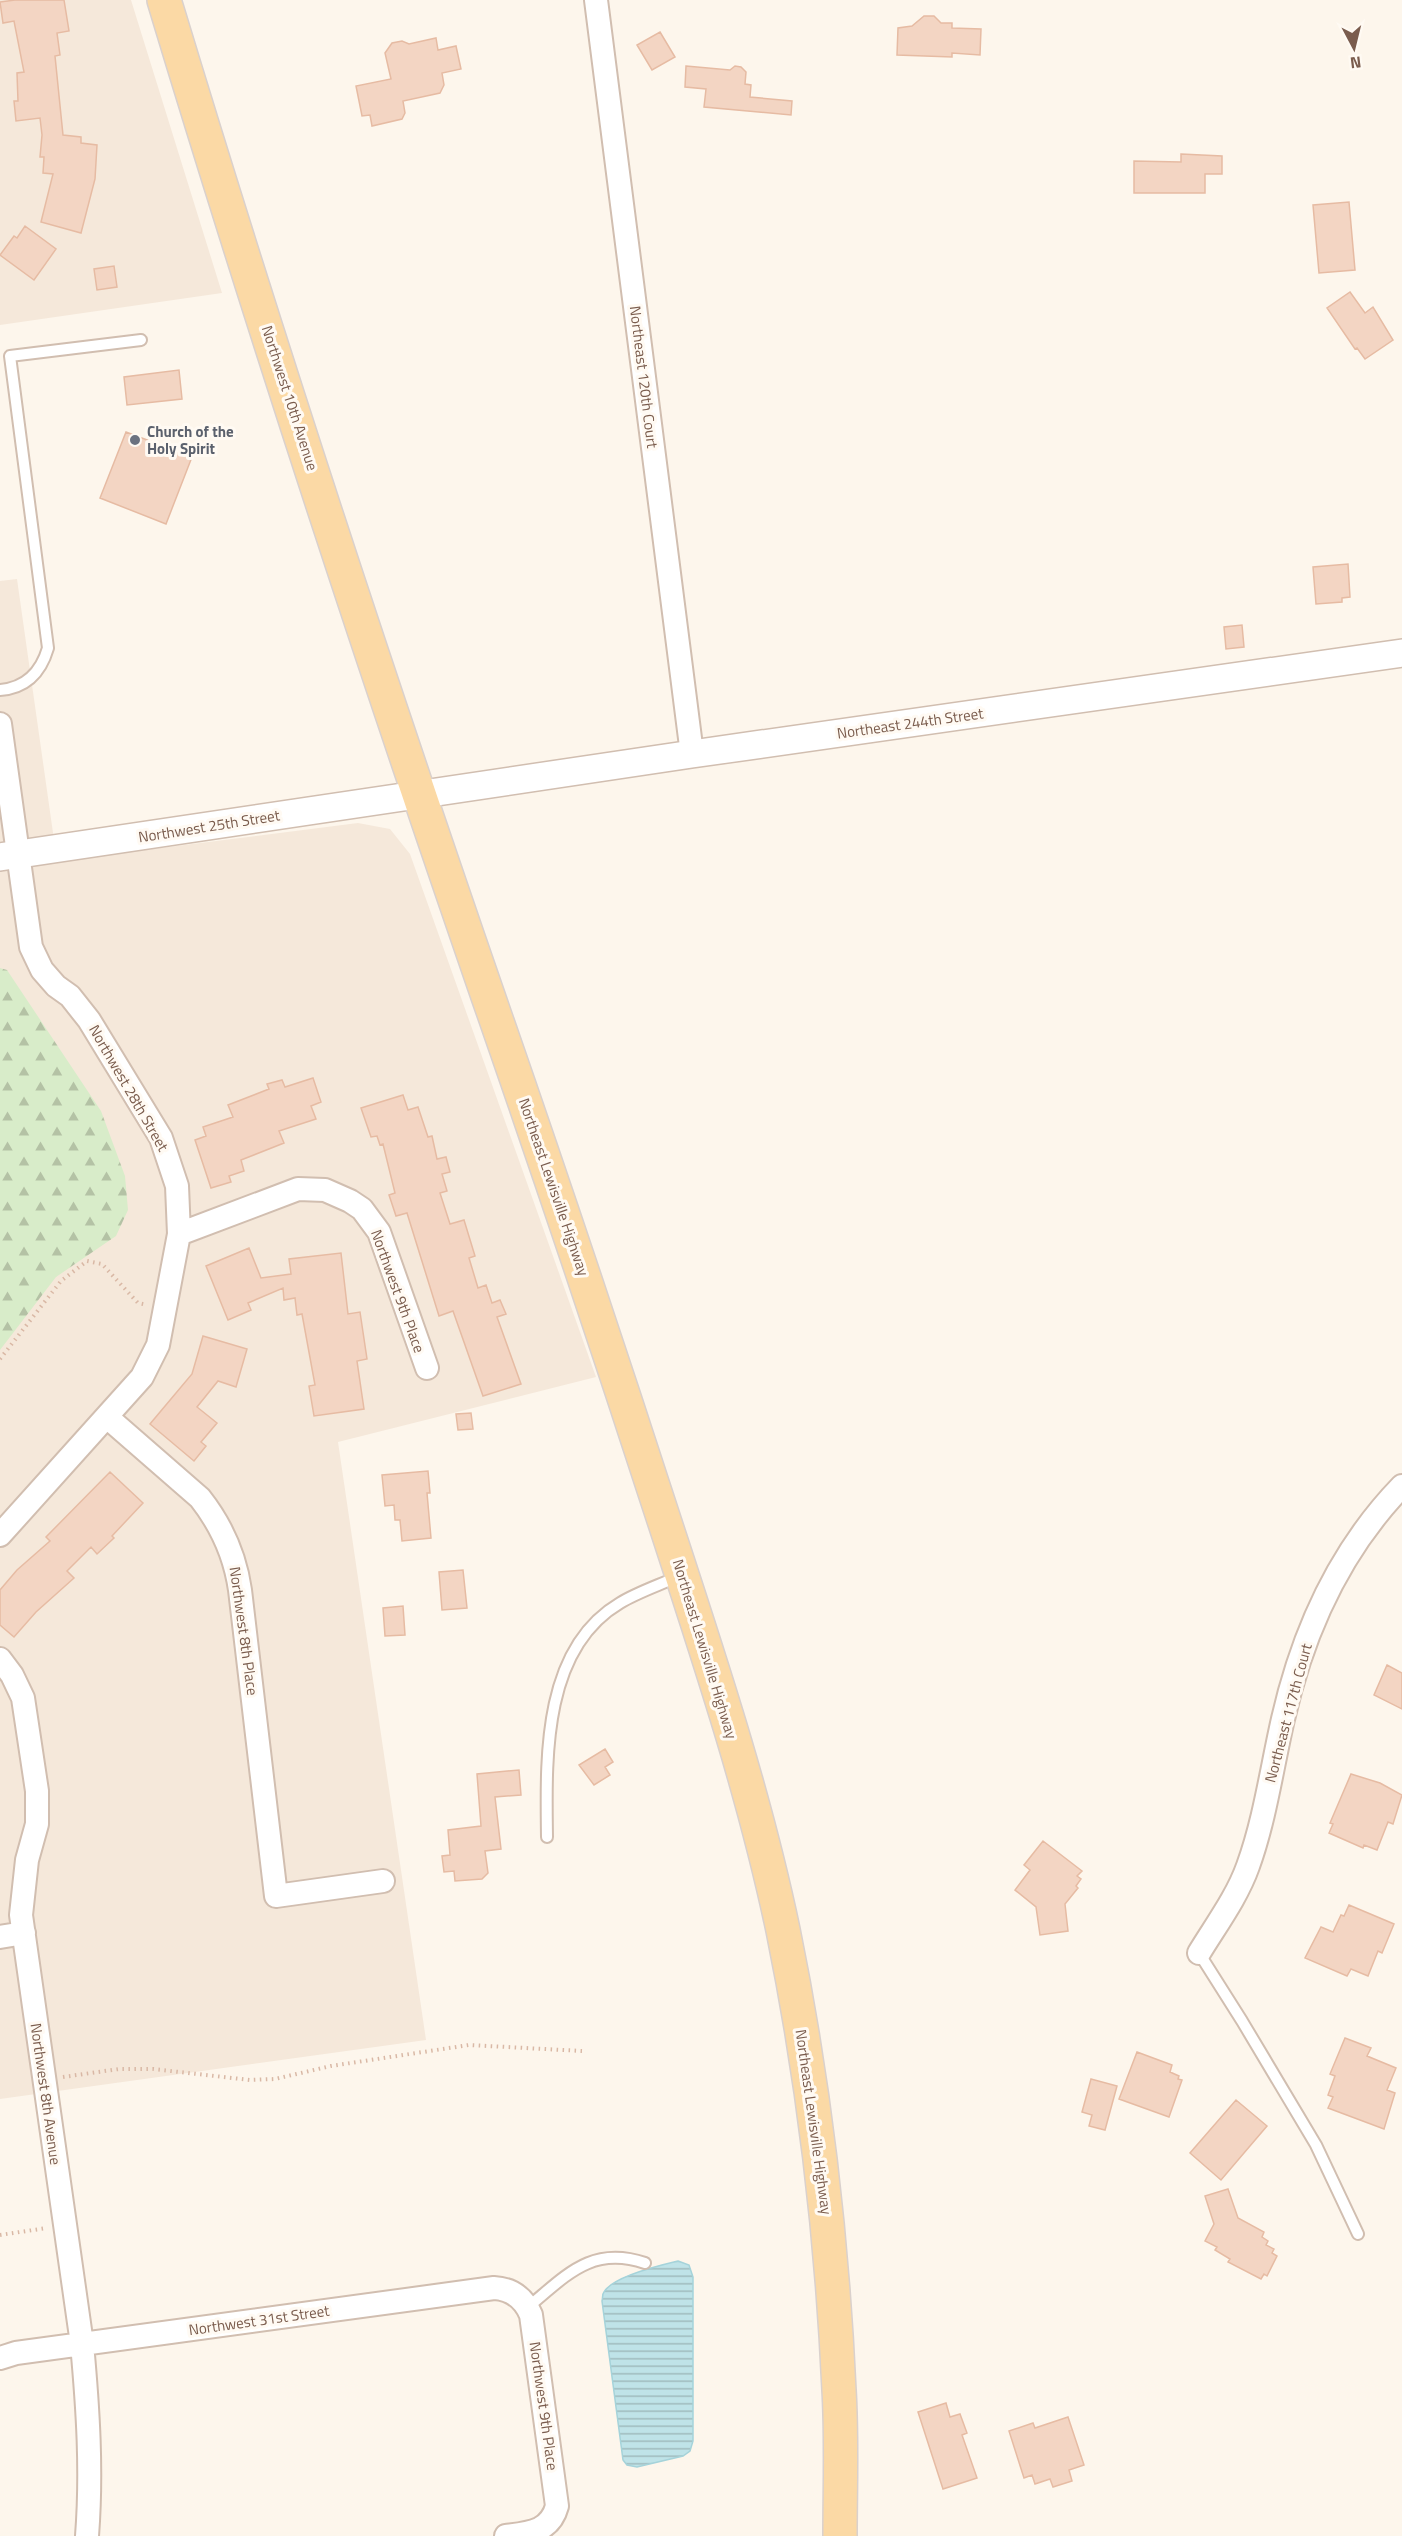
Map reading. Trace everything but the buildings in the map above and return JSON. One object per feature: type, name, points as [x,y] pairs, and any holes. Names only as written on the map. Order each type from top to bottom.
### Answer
[{"type":"main road","name":"Northwest 10th Avenue","points":[[164,0],[213,161],[418,794]]},
{"type":"main road","name":"Northeast Lewisville Highway","points":[[418,794],[538,1141],[682,1575],[753,1805],[782,1925],[806,2057],[830,2240],[840,2398],[840,2536]]},
{"type":"street","name":"Northeast 120th Court","points":[[596,0],[692,754]]},
{"type":"street","name":"Northeast 244th Street","points":[[418,794],[1402,653]]},
{"type":"street","name":"Northwest 28th Street","points":[[0,724],[9,856],[37,961],[49,978],[70,996],[90,1020],[160,1138],[177,1186],[179,1234],[158,1345],[151,1362],[142,1377],[0,1535]]},
{"type":"street","name":"Northwest 25th Street","points":[[9,856],[418,794]]},
{"type":"street","name":"Northwest 9th Place","points":[[179,1234],[298,1189],[325,1190],[338,1194],[362,1209],[379,1232],[427,1368]]},
{"type":"street","name":"Northwest 8th Place","points":[[107,1417],[200,1498],[213,1514],[231,1550],[240,1590],[276,1896],[383,1881]]},
{"type":"street","name":"Northeast 117th Court","points":[[1198,1953],[1237,1893],[1248,1866],[1261,1822],[1292,1686],[1301,1654],[1323,1598],[1356,1541],[1402,1486]]},
{"type":"street","name":"Northwest 8th Avenue","points":[[0,1659],[12,1675],[23,1698],[37,1791],[37,1824],[27,1860],[21,1915],[82,2344],[89,2415],[91,2472],[87,2536]]},
{"type":"street","points":[[0,1937],[24,1934]]},
{"type":"street","name":"Northwest 31st Street","points":[[0,2358],[16,2353],[494,2288],[510,2291],[523,2301]]},
{"type":"street","name":"Northwest 9th Place","points":[[506,2536],[538,2530],[551,2520],[557,2506],[531,2315],[523,2301]]},
{"type":"lane","points":[[0,690],[10,690],[24,684],[35,675],[44,662],[48,648],[10,356],[141,340]]},
{"type":"lane","points":[[547,1837],[546,1758],[555,1704],[569,1658],[596,1622],[620,1603],[682,1575]]},
{"type":"lane","points":[[1198,1953],[1242,2021],[1316,2145],[1358,2234]]},
{"type":"lane","points":[[523,2301],[577,2267],[597,2259],[631,2258],[645,2263]]},
{"type":"path","points":[[0,1359],[61,1281],[87,1261],[102,1264],[138,1303],[165,1311]]},
{"type":"path","points":[[45,2080],[118,2069],[153,2069],[250,2080],[275,2079],[331,2066],[468,2045],[582,2051]]},
{"type":"path","points":[[0,2235],[65,2225]]},
{"type":"shaded area","points":[[0,0],[131,0],[222,293],[0,325]]},
{"type":"shaded area","points":[[17,579],[57,861],[358,823],[390,829],[410,854],[596,1377],[338,1442],[426,2040],[0,2099],[0,581]]},
{"type":"green space","points":[[0,968],[7,970],[101,1111],[125,1176],[128,1210],[116,1236],[56,1277],[0,1350]]},
{"type":"water","points":[[678,2261],[689,2265],[693,2277],[693,2441],[690,2451],[683,2456],[637,2467],[627,2465],[623,2460],[602,2301],[603,2294],[609,2286],[627,2276]]},
{"type":"place","name":"Church of the Holy Spirit","points":[[135,440]]}]
